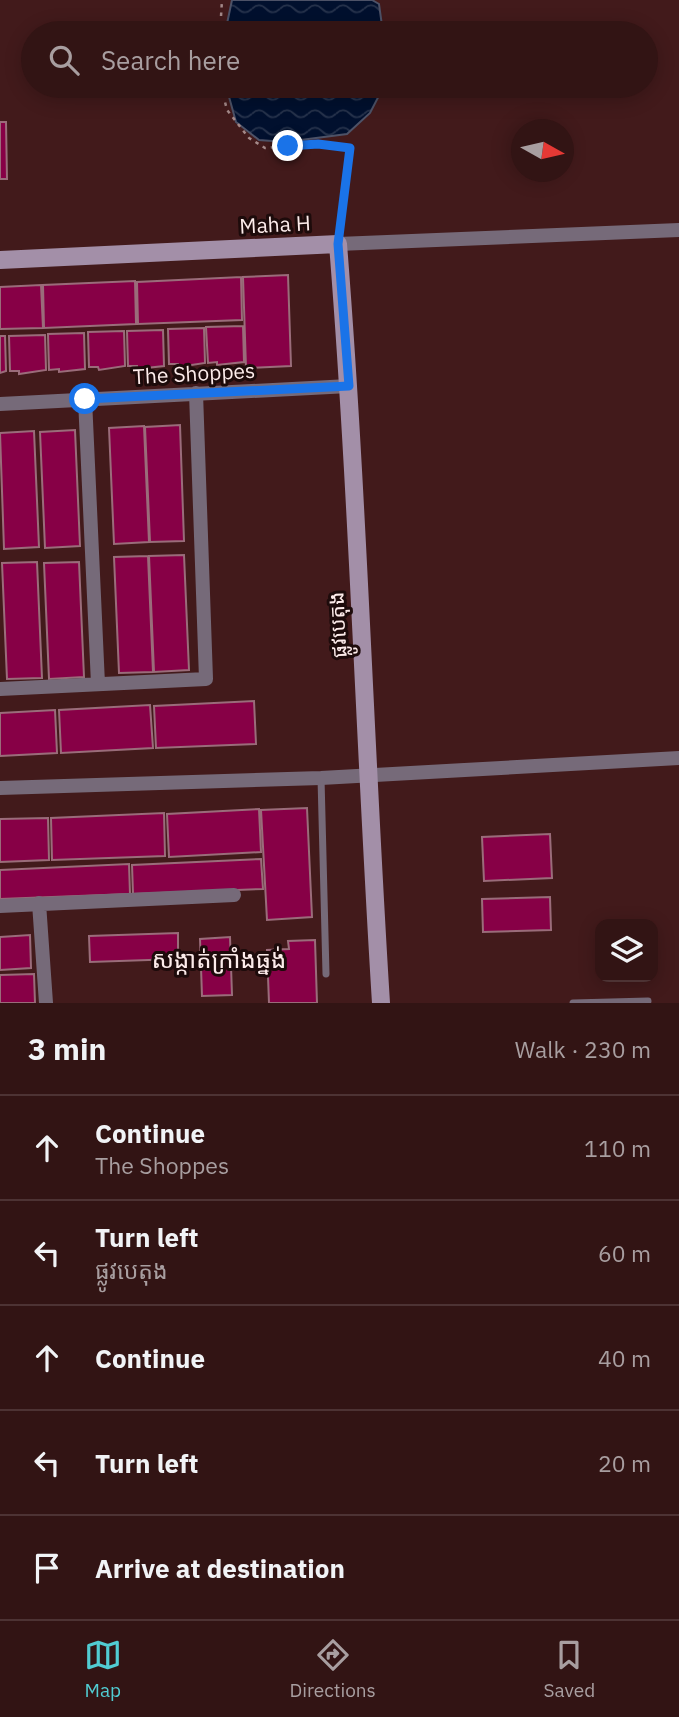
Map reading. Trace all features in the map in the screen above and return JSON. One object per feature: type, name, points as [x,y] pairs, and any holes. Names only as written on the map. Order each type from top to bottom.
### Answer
[{"type":"main road","name":"Maha H","points":[[0,260],[338,244]]},
{"type":"main road","name":"ផ្លូវបេតុង","points":[[338,244],[349,386],[366,775],[381,1003]]},
{"type":"street","name":"Maha H","points":[[338,244],[679,230]]},
{"type":"street","name":"The Shoppes","points":[[0,404],[349,386]]},
{"type":"street","points":[[0,689],[206,678],[195,393]]},
{"type":"street","points":[[85,399],[98,684]]},
{"type":"street","points":[[0,788],[321,778],[679,758]]},
{"type":"street","points":[[0,906],[234,895]]},
{"type":"street","points":[[39,903],[46,1003]]},
{"type":"lane","points":[[321,778],[326,974]]},
{"type":"lane","points":[[573,1003],[648,1001]]},
{"type":"path","points":[[221,21],[222,0]]},
{"type":"path","points":[[224,98],[227,110],[249,138],[265,148],[318,144],[350,148],[338,244]]},
{"type":"water","points":[[232,0],[372,0],[379,4],[381,21],[228,21]]},
{"type":"water","points":[[229,98],[378,98],[370,113],[347,134],[285,142],[259,140],[236,122]]},
{"type":"building","points":[[0,122],[6,122],[7,179],[0,179]]},
{"type":"building","points":[[288,275],[291,366],[246,368],[243,277]]},
{"type":"building","points":[[241,277],[242,320],[138,324],[137,282]]},
{"type":"building","points":[[135,281],[136,324],[44,328],[43,285]]},
{"type":"building","points":[[41,285],[43,328],[0,329],[0,287]]},
{"type":"building","points":[[243,326],[244,362],[217,365],[217,362],[208,363],[206,327]]},
{"type":"building","points":[[204,328],[205,363],[178,367],[178,364],[169,364],[168,329]]},
{"type":"building","points":[[163,330],[164,366],[137,369],[137,366],[128,366],[127,331]]},
{"type":"building","points":[[124,331],[125,366],[99,370],[98,367],[89,367],[88,332]]},
{"type":"building","points":[[84,333],[85,369],[59,372],[59,369],[49,370],[48,334]]},
{"type":"building","points":[[45,335],[46,370],[19,374],[19,371],[10,371],[9,336]]},
{"type":"building","points":[[0,336],[5,336],[6,371],[0,373]]},
{"type":"building","points":[[180,425],[184,541],[150,542],[145,427]]},
{"type":"building","points":[[144,426],[149,542],[114,544],[109,428]]},
{"type":"building","points":[[75,430],[80,546],[45,548],[40,432]]},
{"type":"building","points":[[34,431],[39,547],[4,549],[0,433]]},
{"type":"building","points":[[184,555],[189,670],[154,672],[149,556]]},
{"type":"building","points":[[148,556],[153,672],[119,673],[114,557]]},
{"type":"building","points":[[37,562],[42,678],[7,679],[2,563]]},
{"type":"building","points":[[79,562],[84,677],[49,679],[44,563]]},
{"type":"building","points":[[254,701],[256,744],[156,748],[154,706]]},
{"type":"building","points":[[150,705],[153,748],[61,753],[59,710]]},
{"type":"building","points":[[55,710],[57,753],[0,756],[0,713]]},
{"type":"building","points":[[307,808],[312,917],[267,920],[261,810]]},
{"type":"building","points":[[259,809],[261,852],[169,857],[167,814]]},
{"type":"building","points":[[164,813],[165,856],[52,860],[51,818]]},
{"type":"building","points":[[48,818],[49,860],[0,862],[0,819]]},
{"type":"building","points":[[550,834],[552,878],[484,881],[482,837]]},
{"type":"building","points":[[261,859],[263,889],[133,894],[132,865]]},
{"type":"building","points":[[129,864],[130,894],[0,899],[0,870]]},
{"type":"building","points":[[550,897],[551,930],[483,932],[482,899]]},
{"type":"building","points":[[178,933],[178,959],[90,962],[89,936]]},
{"type":"building","points":[[30,935],[31,968],[0,970],[0,937]]},
{"type":"building","points":[[230,937],[232,995],[202,996],[200,939]]},
{"type":"building","points":[[315,940],[317,1003],[269,1003],[267,950],[289,949],[288,941]]},
{"type":"building","points":[[34,974],[35,1003],[0,1003],[0,975]]},
{"type":"district","name":"សង្កាត់ក្រាំងធ្នង់","points":[[219,959]]},
{"type":"route","points":[[85,399],[349,386],[338,244],[350,148],[318,144],[288,146]]}]
